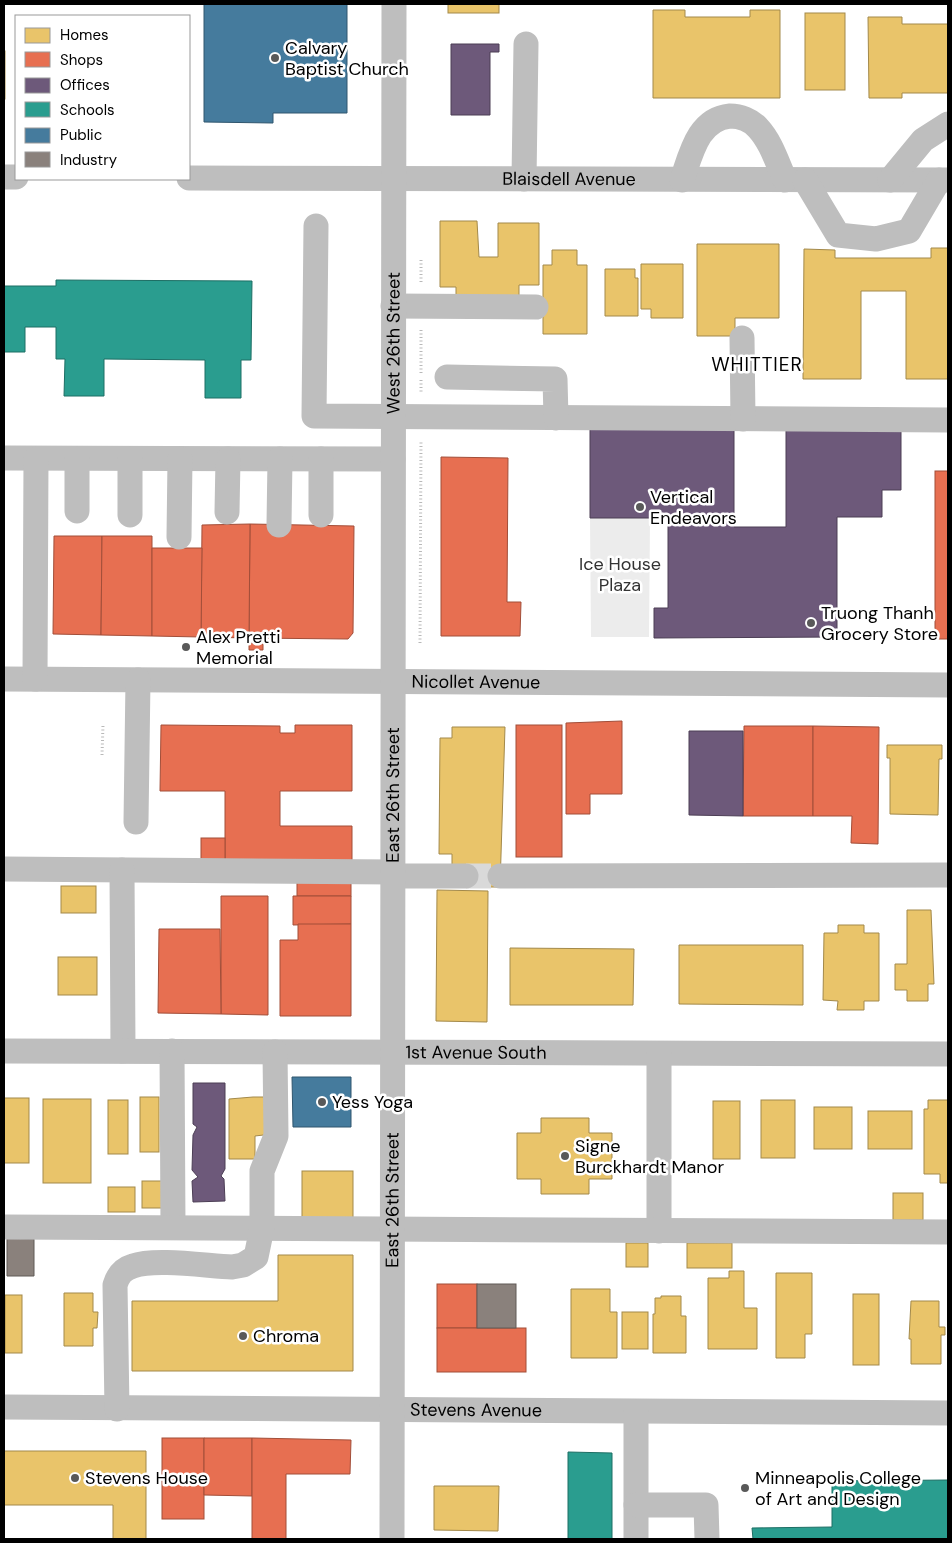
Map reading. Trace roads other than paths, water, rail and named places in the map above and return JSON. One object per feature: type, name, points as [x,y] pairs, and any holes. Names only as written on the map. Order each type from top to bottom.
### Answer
[{"type":"street","name":"West 26th Street","points":[[392,681],[394,4]]},
{"type":"street","points":[[524,180],[526,44]]},
{"type":"street","points":[[682,180],[694,145],[704,128],[713,120],[736,116],[748,119],[758,127],[795,180],[838,235],[876,239],[909,231],[943,180]]},
{"type":"street","points":[[890,180],[923,140],[948,124]]},
{"type":"street","name":"Blaisdell Avenue","points":[[190,178],[943,180]]},
{"type":"street","points":[[316,226],[314,416],[948,420]]},
{"type":"street","points":[[393,306],[536,306]]},
{"type":"street","points":[[742,338],[743,419]]},
{"type":"street","points":[[447,377],[555,379],[556,418]]},
{"type":"street","points":[[4,458],[393,459]]},
{"type":"street","points":[[35,679],[36,459]]},
{"type":"street","points":[[77,459],[77,511]]},
{"type":"street","points":[[130,459],[130,515]]},
{"type":"street","points":[[178,537],[180,459]]},
{"type":"street","points":[[228,459],[228,512]]},
{"type":"street","points":[[279,525],[280,459]]},
{"type":"street","points":[[321,459],[321,515]]},
{"type":"street","name":"Nicollet Avenue","points":[[4,679],[948,685]]},
{"type":"street","points":[[136,822],[138,680]]},
{"type":"street","name":"East 26th Street","points":[[392,681],[394,874],[392,1539]]},
{"type":"street","points":[[4,869],[466,876]]},
{"type":"street","points":[[122,870],[123,1051]]},
{"type":"street","points":[[500,876],[948,875]]},
{"type":"street","name":"1st Avenue South","points":[[4,1051],[948,1054]]},
{"type":"street","points":[[172,1051],[173,1227]]},
{"type":"street","points":[[117,1409],[115,1285],[120,1273],[132,1266],[148,1263],[232,1267],[243,1265],[256,1257],[262,1228],[262,1171],[276,1136],[275,1052]]},
{"type":"street","points":[[659,1054],[659,1231]]},
{"type":"street","points":[[4,1227],[948,1232]]},
{"type":"street","name":"Stevens Avenue","points":[[4,1407],[392,1411],[948,1413]]},
{"type":"street","points":[[636,1412],[636,1539]]},
{"type":"street","points":[[636,1506],[706,1505],[707,1539]]},
{"type":"tunnel","points":[[466,876],[500,876]]},
{"type":"place","name":"Calvary Baptist Church","points":[[275,58]]},
{"type":"place","name":"Vertical Endeavors","points":[[640,507]]},
{"type":"place","name":"Truong Thanh Grocery Store","points":[[811,623]]},
{"type":"place","name":"Alex Pretti Memorial","points":[[186,647]]},
{"type":"place","name":"Yess Yoga","points":[[322,1102]]},
{"type":"place","name":"Signe Burckhardt Manor","points":[[565,1156]]},
{"type":"place","name":"Chroma","points":[[243,1336]]},
{"type":"place","name":"Stevens House","points":[[75,1478]]},
{"type":"place","name":"Minneapolis College of Art and Design","points":[[745,1488]]},
{"type":"district","name":"WHITTIER","points":[[757,364]]},
{"type":"park label","name":"Ice House Plaza","points":[[620,574]]}]
